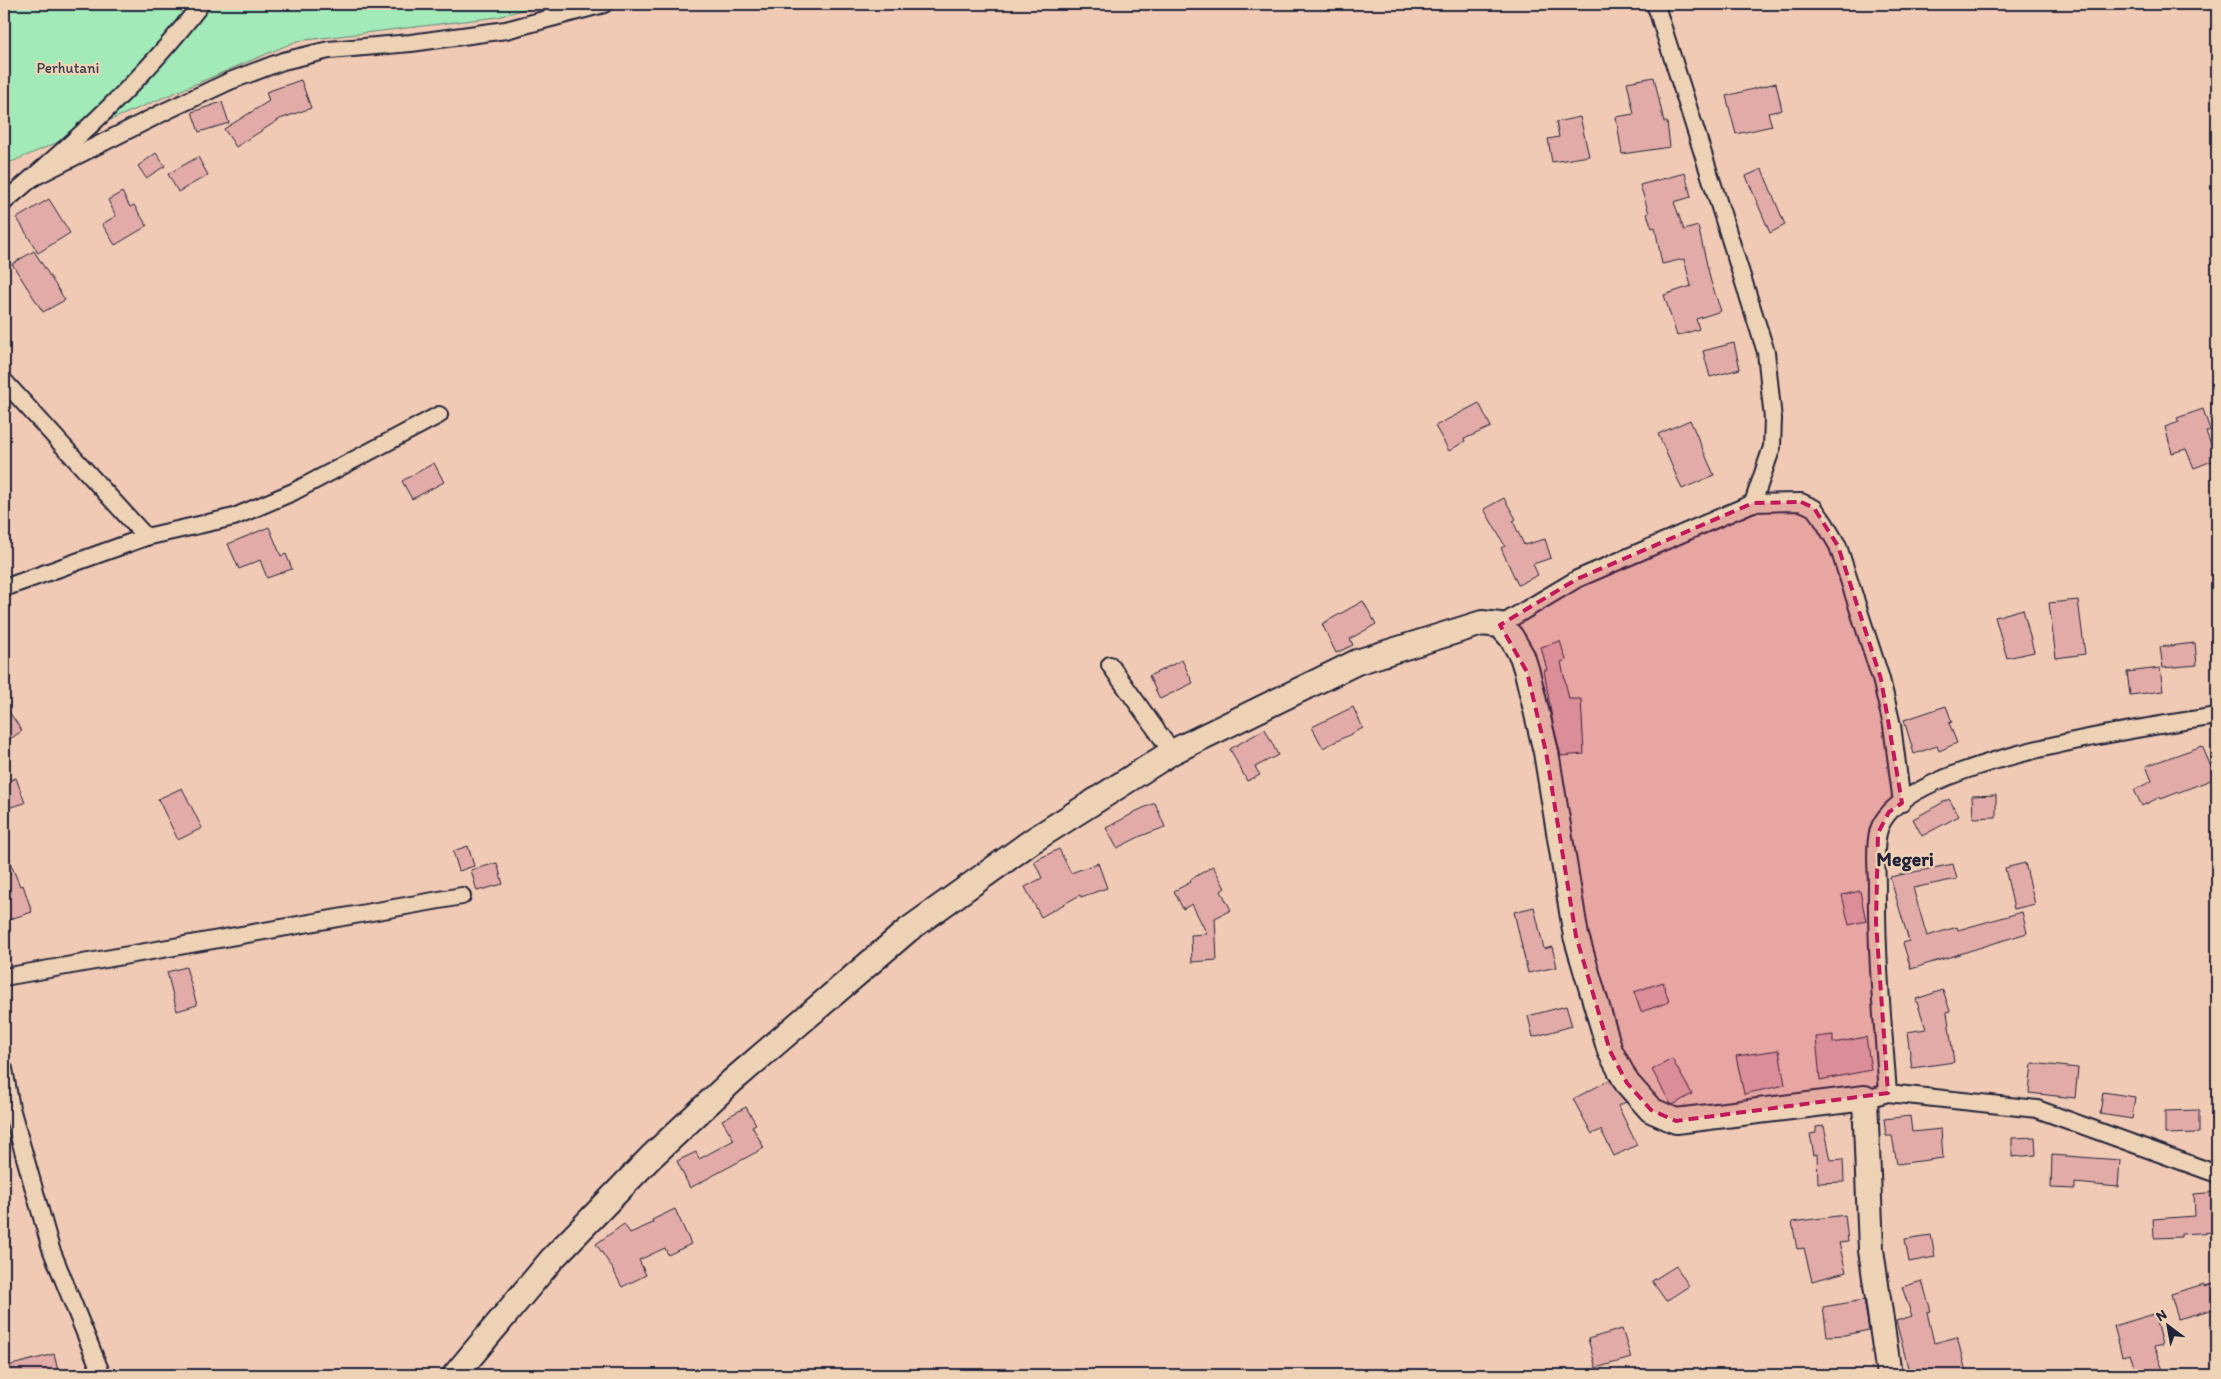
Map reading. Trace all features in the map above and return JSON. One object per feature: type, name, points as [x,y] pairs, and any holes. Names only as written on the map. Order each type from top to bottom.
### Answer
[{"type":"street","points":[[4,202],[100,115],[166,48],[201,4]]},
{"type":"street","points":[[32,178],[230,81],[283,61],[328,50],[411,43],[497,32],[604,4]]},
{"type":"street","points":[[1654,4],[1766,352],[1773,419],[1772,447],[1754,503]]},
{"type":"street","points":[[4,381],[146,537]]},
{"type":"street","points":[[4,588],[146,537],[243,514],[293,492],[439,415]]},
{"type":"street","points":[[458,1374],[552,1259],[651,1157],[732,1081],[908,930],[1032,841],[1172,752],[1357,662],[1464,627],[1482,623],[1500,625],[1576,579],[1754,503],[1801,502],[1808,504],[1814,508],[1824,522],[1838,546],[1881,679],[1892,725],[1902,802]]},
{"type":"street","points":[[1500,625],[1511,637],[1522,656],[1527,672],[1546,752],[1576,936],[1610,1051],[1627,1083],[1651,1110],[1676,1121],[1876,1096],[2037,1109],[2217,1174]]},
{"type":"street","points":[[1110,665],[1172,752]]},
{"type":"street","points":[[1889,1375],[1871,1250],[1876,1096],[1878,833],[1889,812],[1902,802],[1929,786],[1967,769],[2016,754],[2123,732],[2217,716]]},
{"type":"street","points":[[4,977],[462,896]]},
{"type":"street","points":[[4,1069],[7,1108],[51,1249],[102,1375]]},
{"type":"highlighted area","points":[[1801,502],[1814,508],[1838,546],[1881,679],[1902,803],[1889,812],[1878,833],[1876,922],[1888,1093],[1676,1121],[1651,1110],[1627,1083],[1610,1051],[1576,936],[1546,752],[1527,672],[1500,625],[1577,579],[1753,503]]},
{"type":"green space","name":"Perhutani","points":[[4,4],[542,4],[498,17],[297,41],[4,165]]},
{"type":"building","points":[[1654,77],[1664,122],[1667,122],[1670,147],[1622,154],[1616,117],[1634,114],[1627,82]]},
{"type":"building","points":[[301,80],[311,108],[280,119],[236,147],[224,129],[269,101],[266,92]]},
{"type":"building","points":[[1776,83],[1782,110],[1768,113],[1772,126],[1736,134],[1726,96]]},
{"type":"building","points":[[222,102],[229,123],[199,132],[192,112]]},
{"type":"building","points":[[1580,117],[1589,156],[1552,162],[1548,139],[1559,137],[1556,122]]},
{"type":"building","points":[[156,153],[165,166],[146,178],[138,166]]},
{"type":"building","points":[[198,157],[208,175],[178,192],[168,174]]},
{"type":"building","points":[[1762,169],[1785,225],[1770,233],[1746,176]]},
{"type":"building","points":[[1685,173],[1691,197],[1674,202],[1684,230],[1698,226],[1711,282],[1721,311],[1696,319],[1699,329],[1677,336],[1664,295],[1691,286],[1684,259],[1662,264],[1655,227],[1652,228],[1647,214],[1649,213],[1640,185]]},
{"type":"building","points":[[122,192],[130,207],[134,205],[147,226],[115,245],[102,224],[116,216],[108,200]]},
{"type":"building","points":[[49,199],[70,233],[38,253],[17,218]]},
{"type":"building","points":[[34,251],[65,300],[43,312],[12,264]]},
{"type":"building","points":[[1734,343],[1740,369],[1710,377],[1703,351]]},
{"type":"building","points":[[1479,403],[1491,427],[1464,439],[1465,441],[1449,451],[1435,426]]},
{"type":"building","points":[[2203,409],[2210,430],[2206,432],[2217,459],[2194,468],[2186,449],[2172,453],[2165,427],[2179,422],[2177,418]]},
{"type":"building","points":[[1690,420],[1714,475],[1682,489],[1658,434]]},
{"type":"building","points":[[434,463],[444,482],[412,499],[402,481]]},
{"type":"building","points":[[1504,498],[1516,519],[1513,521],[1524,545],[1545,539],[1551,558],[1533,564],[1538,575],[1518,585],[1501,548],[1505,546],[1484,509]]},
{"type":"building","points":[[269,527],[281,556],[286,554],[292,569],[267,578],[260,560],[239,569],[228,544]]},
{"type":"building","points":[[2078,600],[2085,654],[2056,658],[2049,603]]},
{"type":"building","points":[[1363,601],[1376,624],[1350,639],[1353,645],[1336,653],[1322,624]]},
{"type":"building","points":[[2023,609],[2034,652],[2007,658],[1995,617]]},
{"type":"building","points":[[1560,641],[1566,660],[1561,662],[1569,699],[1581,699],[1584,754],[1561,756],[1553,724],[1544,670],[1547,670],[1541,647]]},
{"type":"building","points":[[2195,643],[2197,665],[2163,668],[2160,647]]},
{"type":"building","points":[[1182,660],[1193,683],[1160,699],[1149,676]]},
{"type":"building","points":[[2160,668],[2163,691],[2130,695],[2127,672]]},
{"type":"building","points":[[4,704],[22,731],[4,743]]},
{"type":"building","points":[[1946,706],[1952,722],[1949,723],[1957,743],[1939,751],[1937,746],[1914,754],[1904,720]]},
{"type":"building","points":[[1353,707],[1363,728],[1323,748],[1312,727]]},
{"type":"building","points":[[1265,729],[1278,755],[1255,767],[1260,775],[1247,781],[1230,749]]},
{"type":"building","points":[[2202,746],[2216,778],[2161,799],[2160,797],[2142,806],[2134,790],[2152,781],[2146,766]]},
{"type":"building","points":[[16,778],[25,803],[4,809],[4,782]]},
{"type":"building","points":[[182,788],[202,828],[178,840],[158,799]]},
{"type":"building","points":[[1996,795],[1996,817],[1973,818],[1972,796]]},
{"type":"building","points":[[1949,799],[1959,816],[1922,836],[1913,819]]},
{"type":"building","points":[[1155,803],[1165,827],[1117,848],[1106,828],[1132,813]]},
{"type":"building","points":[[468,846],[474,866],[459,871],[453,851]]},
{"type":"building","points":[[4,848],[20,886],[23,885],[32,912],[4,921]]},
{"type":"building","points":[[1059,849],[1071,873],[1098,863],[1107,888],[1081,897],[1080,895],[1041,917],[1025,887],[1042,878],[1034,861]]},
{"type":"building","points":[[497,863],[503,884],[477,891],[471,870]]},
{"type":"building","points":[[2025,863],[2035,904],[2014,909],[2005,868]]},
{"type":"building","points":[[1953,864],[1957,879],[1913,888],[1927,936],[1957,927],[1958,930],[2022,912],[2027,933],[1911,969],[1903,943],[1909,941],[1890,877]]},
{"type":"building","points":[[1213,866],[1225,888],[1221,891],[1231,910],[1215,918],[1217,960],[1192,962],[1191,935],[1207,934],[1192,904],[1183,909],[1174,891],[1191,882],[1190,880]]},
{"type":"building","points":[[1860,891],[1866,921],[1849,925],[1842,895]]},
{"type":"building","points":[[1534,907],[1544,949],[1552,947],[1557,967],[1528,973],[1514,912]]},
{"type":"building","points":[[186,967],[197,1005],[177,1011],[167,972]]},
{"type":"building","points":[[1663,982],[1669,1002],[1641,1012],[1634,992]]},
{"type":"building","points":[[1943,990],[1950,1011],[1947,1012],[1954,1062],[1912,1068],[1907,1032],[1926,1029],[1916,999]]},
{"type":"building","points":[[1566,1006],[1572,1026],[1533,1037],[1528,1016]]},
{"type":"building","points":[[1833,1035],[1833,1043],[1866,1037],[1871,1070],[1820,1080],[1816,1037]]},
{"type":"building","points":[[1779,1050],[1785,1085],[1744,1094],[1736,1056]]},
{"type":"building","points":[[1672,1059],[1692,1094],[1673,1105],[1670,1103],[1652,1070]]},
{"type":"building","points":[[2032,1063],[2078,1068],[2075,1098],[2029,1093]]},
{"type":"building","points":[[1610,1080],[1626,1102],[1618,1106],[1637,1145],[1614,1156],[1601,1130],[1592,1134],[1573,1099]]},
{"type":"building","points":[[2103,1092],[2135,1097],[2132,1119],[2100,1114]]},
{"type":"building","points":[[746,1107],[756,1124],[752,1126],[764,1148],[690,1188],[677,1161],[696,1152],[699,1159],[734,1140],[722,1120]]},
{"type":"building","points":[[2199,1110],[2199,1133],[2165,1134],[2165,1111]]},
{"type":"building","points":[[1910,1116],[1912,1132],[1941,1129],[1943,1158],[1897,1164],[1892,1136],[1886,1136],[1884,1119]]},
{"type":"building","points":[[1824,1126],[1831,1160],[1843,1159],[1844,1182],[1818,1183],[1817,1154],[1814,1155],[1810,1134],[1816,1133],[1816,1127]]},
{"type":"building","points":[[2035,1137],[2036,1155],[2012,1157],[2012,1138]]},
{"type":"building","points":[[2052,1155],[2120,1160],[2118,1187],[2075,1183],[2075,1189],[2051,1188]]},
{"type":"building","points":[[2217,1192],[2217,1232],[2181,1234],[2181,1237],[2154,1238],[2153,1219],[2195,1216],[2194,1194]]},
{"type":"building","points":[[675,1209],[691,1244],[668,1255],[665,1248],[639,1260],[646,1275],[622,1287],[596,1244],[624,1224],[630,1233],[653,1223],[652,1220]]},
{"type":"building","points":[[1845,1215],[1848,1242],[1839,1243],[1846,1272],[1812,1281],[1804,1248],[1797,1249],[1792,1222]]},
{"type":"building","points":[[1931,1235],[1935,1257],[1909,1262],[1905,1239]]},
{"type":"building","points":[[1676,1266],[1689,1286],[1666,1301],[1652,1281]]},
{"type":"building","points":[[1922,1281],[1931,1311],[1927,1312],[1934,1343],[1957,1337],[1966,1372],[1954,1375],[1910,1375],[1896,1321],[1912,1316],[1902,1287]]},
{"type":"building","points":[[2217,1283],[2217,1308],[2178,1319],[2171,1294],[2204,1284],[2204,1286]]},
{"type":"building","points":[[1864,1300],[1869,1330],[1845,1335],[1827,1336],[1823,1307]]},
{"type":"building","points":[[2154,1314],[2162,1345],[2154,1347],[2165,1375],[2137,1375],[2130,1354],[2122,1356],[2114,1326]]},
{"type":"building","points":[[1622,1329],[1631,1358],[1596,1368],[1588,1339]]},
{"type":"building","points":[[54,1354],[59,1375],[4,1375],[4,1367]]},
{"type":"district","name":"Megeri","points":[[1905,859]]}]
